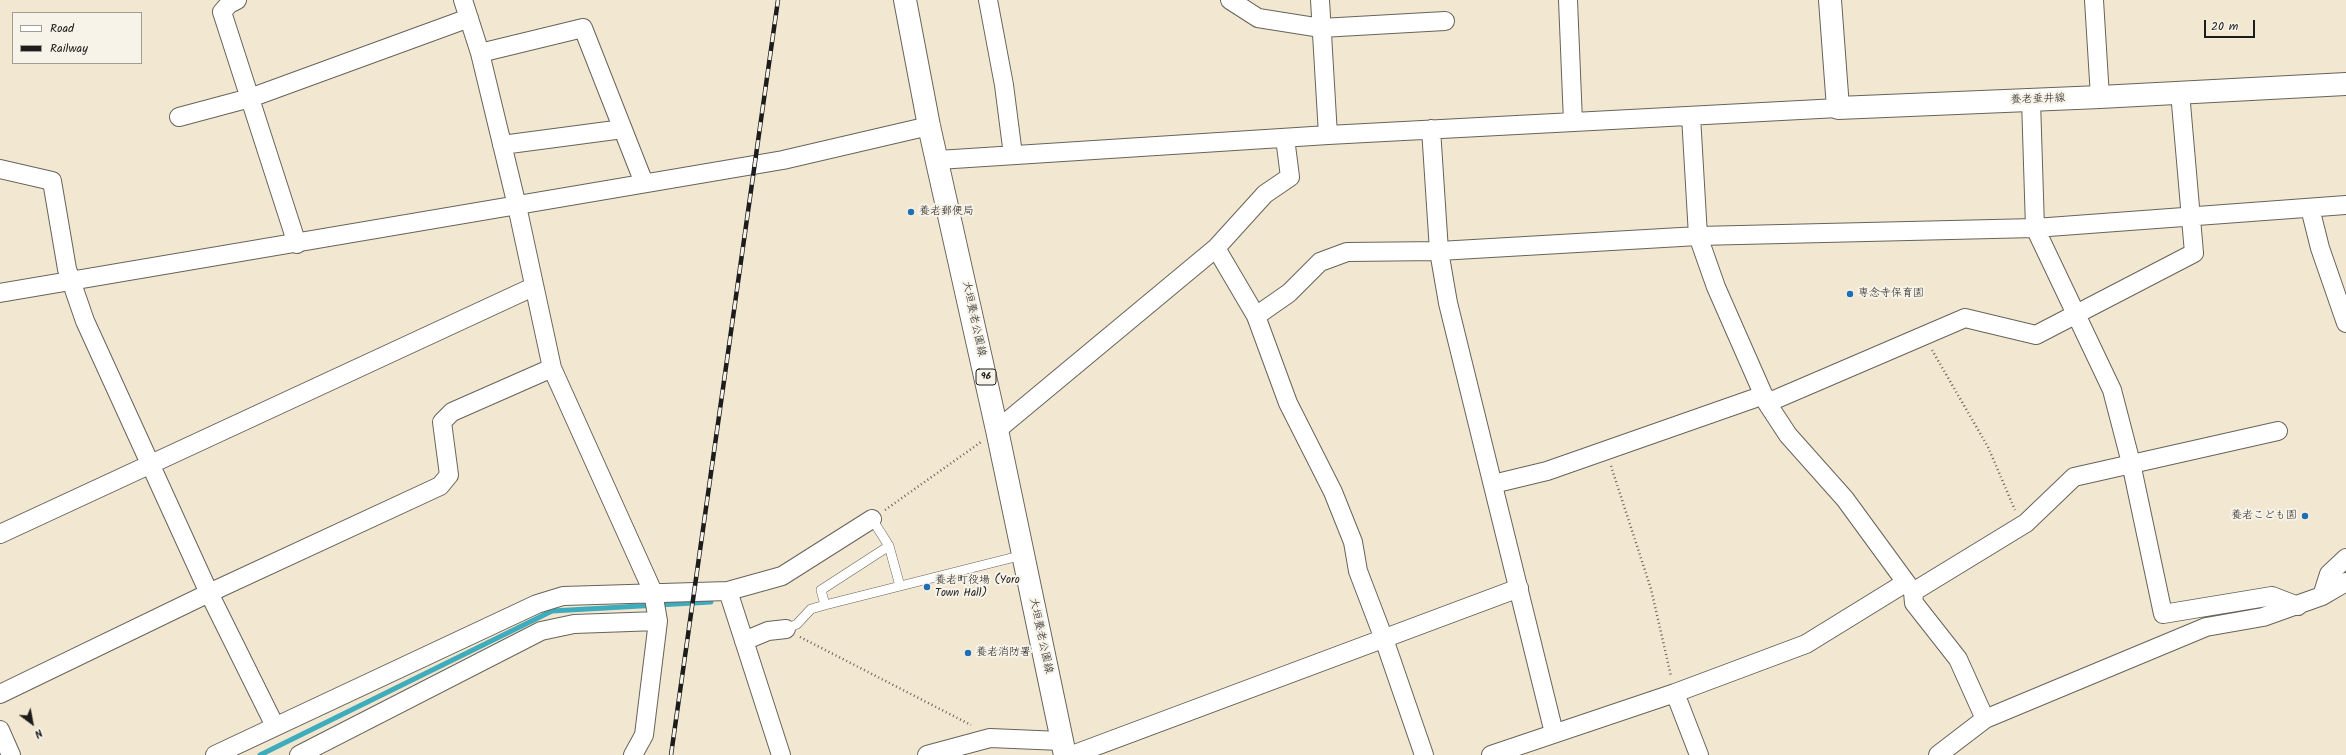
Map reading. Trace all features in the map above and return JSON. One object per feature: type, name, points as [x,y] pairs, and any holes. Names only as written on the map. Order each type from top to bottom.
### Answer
[{"type":"main road","name":"大垣養老公園線","points":[[905,0],[929,126],[938,160],[1066,750]]},
{"type":"main road","points":[[1830,0],[1838,108]]},
{"type":"main road","name":"養老垂井線","points":[[1838,108],[2100,97],[2346,84]]},
{"type":"street","points":[[237,0],[229,4],[222,12],[297,244]]},
{"type":"street","points":[[464,0],[480,53],[517,206],[533,287],[552,368],[653,592],[658,621],[644,735],[633,755]]},
{"type":"street","points":[[988,0],[1004,85],[1013,155]]},
{"type":"street","points":[[1230,0],[1258,18],[1321,28],[1445,21]]},
{"type":"street","points":[[1320,0],[1328,135]]},
{"type":"street","points":[[1568,0],[1573,122]]},
{"type":"street","points":[[2094,0],[2100,97]]},
{"type":"street","points":[[179,117],[250,98],[469,18]]},
{"type":"street","points":[[480,53],[583,28],[644,184]]},
{"type":"street","points":[[1493,484],[1547,471],[1605,450],[1766,399],[1924,336],[1965,318],[2036,334],[2194,253],[2180,92]]},
{"type":"street","points":[[2031,100],[2035,228],[2112,390],[2131,463],[2163,614],[2272,596],[2298,606]]},
{"type":"street","points":[[938,160],[1431,129],[1838,108]]},
{"type":"street","points":[[1691,116],[1698,236],[1716,287],[1766,399],[1788,435],[1845,499],[1909,587],[1914,603],[1958,659],[1985,718]]},
{"type":"street","points":[[0,293],[297,244],[783,160],[929,126]]},
{"type":"street","points":[[502,145],[623,128]]},
{"type":"street","points":[[1431,129],[1439,251],[1448,303],[1554,733]]},
{"type":"street","points":[[997,430],[1216,248],[1265,194],[1290,177],[1285,138]]},
{"type":"street","points":[[0,170],[52,181],[68,269],[85,321],[148,464],[209,593],[275,726]]},
{"type":"street","points":[[1256,316],[1289,293],[1320,262],[1347,252],[1439,251],[1698,236],[2035,228],[2346,205]]},
{"type":"street","points":[[2310,208],[2320,248],[2346,323]]},
{"type":"street","points":[[1216,248],[1256,316],[1288,403],[1333,492],[1353,542],[1358,571],[1384,639],[1424,755]]},
{"type":"street","points":[[0,534],[148,464],[533,287]]},
{"type":"street","points":[[0,694],[209,593],[440,486],[450,475],[442,422],[452,412],[552,368]]},
{"type":"street","points":[[1491,755],[1675,693],[1806,644],[2021,526],[2074,477],[2278,431]]},
{"type":"street","points":[[215,755],[537,604],[563,596],[653,592],[728,591],[782,576],[872,519]]},
{"type":"street","points":[[2322,596],[2329,574],[2346,558]]},
{"type":"street","points":[[1938,755],[1985,718],[2206,627],[2263,617],[2298,606],[2322,596],[2346,582]]},
{"type":"street","points":[[927,755],[990,738],[1066,750],[1384,639],[1519,588]]},
{"type":"street","points":[[728,591],[780,755]]},
{"type":"street","points":[[299,755],[541,631],[574,624],[658,621]]},
{"type":"street","points":[[744,641],[768,631],[786,629]]},
{"type":"street","points":[[1675,693],[1699,755]]},
{"type":"street","points":[[0,730],[11,755]]},
{"type":"lane","points":[[872,519],[889,546],[900,586]]},
{"type":"lane","points":[[825,605],[821,590],[889,546]]},
{"type":"lane","points":[[786,629],[797,624],[811,609],[1023,555]]},
{"type":"path","points":[[1924,336],[1988,447],[2021,526]]},
{"type":"path","points":[[872,519],[997,430]]},
{"type":"path","points":[[1605,450],[1651,589],[1663,648],[1675,693]]},
{"type":"path","points":[[786,629],[966,721],[990,738]]},
{"type":"waterway","points":[[260,755],[552,611],[711,602]]},
{"type":"railway","points":[[671,755],[778,0]]},
{"type":"place","name":"養老郵便局","points":[[911,212]]},
{"type":"place","name":"専念寺保育園","points":[[1850,294]]},
{"type":"place","name":"養老こども園","points":[[2305,516]]},
{"type":"place","name":"養老町役場 (Yoro Town Hall)","points":[[927,587]]},
{"type":"place","name":"養老消防署","points":[[968,653]]}]
